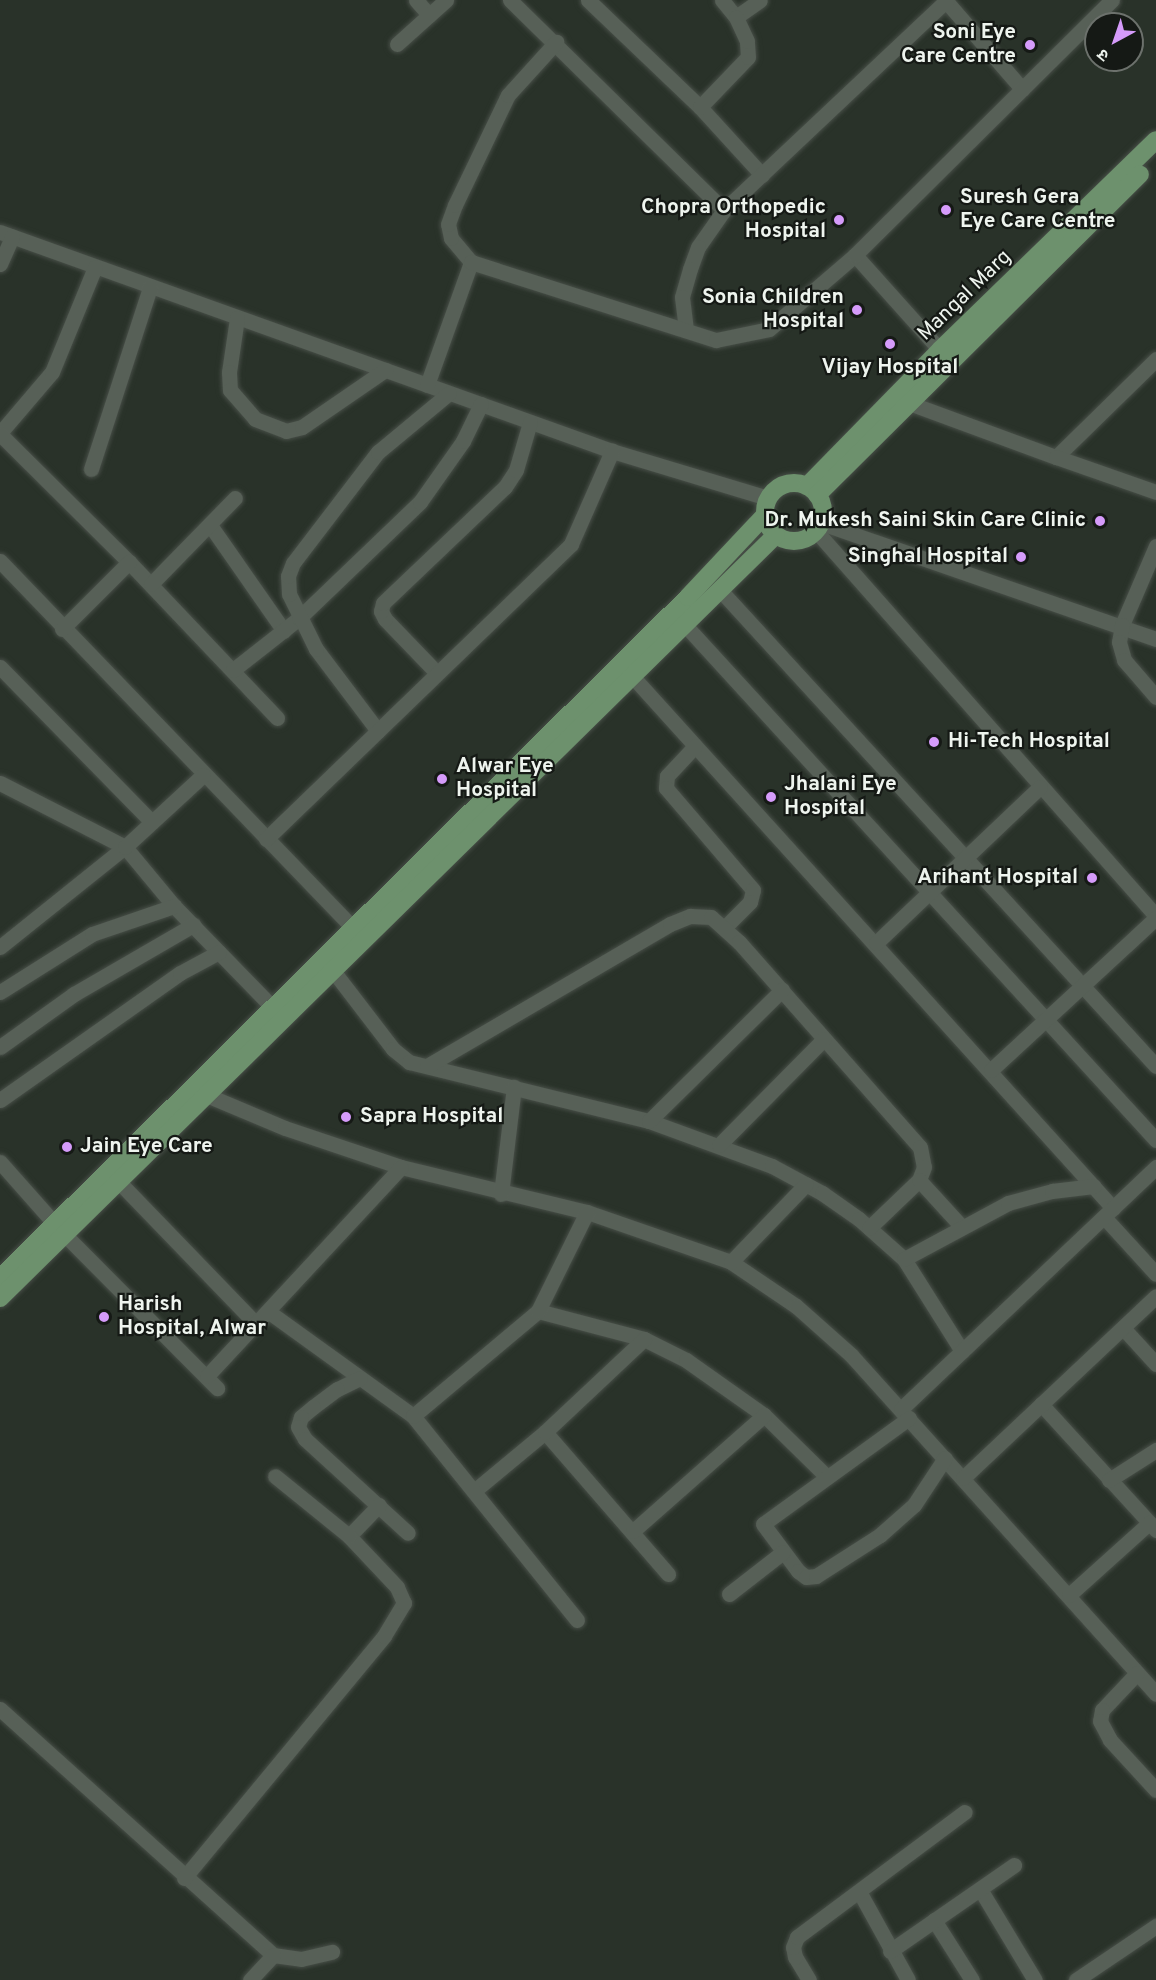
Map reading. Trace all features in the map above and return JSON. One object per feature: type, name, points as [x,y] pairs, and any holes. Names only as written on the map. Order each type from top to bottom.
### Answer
[{"type":"main road","name":"Mangal Marg","points":[[812,490],[940,350],[1156,140]]},
{"type":"main road","name":"Mangal Marg","points":[[812,490],[909,404],[1156,158]]},
{"type":"main road","points":[[1,1276],[119,1182],[275,1010],[354,928],[688,597],[783,484],[812,490],[823,506],[819,527],[796,541],[776,535]]},
{"type":"main road","points":[[766,506],[776,535]]},
{"type":"main road","points":[[0,1298],[59,1229],[200,1093],[334,972],[776,535]]},
{"type":"street","points":[[416,0],[429,15]]},
{"type":"street","points":[[397,44],[446,0]]},
{"type":"street","points":[[510,0],[556,42],[724,210]]},
{"type":"street","points":[[588,0],[700,107],[762,175]]},
{"type":"street","points":[[700,107],[748,57],[747,41],[736,17],[722,0]]},
{"type":"street","points":[[736,17],[760,0]]},
{"type":"street","points":[[686,330],[682,297],[690,268],[698,247],[724,210],[946,0],[1022,89]]},
{"type":"street","points":[[556,42],[508,95],[455,205],[448,224],[452,238],[471,261],[716,339],[769,329],[855,255],[1112,0]]},
{"type":"street","points":[[0,264],[6,234],[766,506]]},
{"type":"street","points":[[855,255],[940,350]]},
{"type":"street","points":[[427,385],[471,261]]},
{"type":"street","points":[[95,267],[52,372],[0,434],[151,584],[277,718]]},
{"type":"street","points":[[91,470],[150,287]]},
{"type":"street","points":[[237,318],[228,372],[230,390],[255,419],[286,431],[302,427],[386,370]]},
{"type":"street","points":[[1056,457],[1156,359]]},
{"type":"street","points":[[378,731],[321,656],[299,618],[289,594],[288,576],[293,563],[378,452],[449,393]]},
{"type":"street","points":[[233,670],[299,618],[420,502],[463,441],[481,404]]},
{"type":"street","points":[[909,404],[1156,492]]},
{"type":"street","points":[[437,673],[385,619],[381,610],[384,603],[505,487],[516,470],[530,422]]},
{"type":"street","points":[[266,839],[571,544],[612,451]]},
{"type":"street","points":[[151,584],[235,498]]},
{"type":"street","points":[[210,525],[284,631]]},
{"type":"street","points":[[819,527],[1156,639]]},
{"type":"street","points":[[819,527],[1040,787],[1156,917],[991,1070]]},
{"type":"street","points":[[1156,546],[1122,626],[1119,642],[1124,660],[1156,697]]},
{"type":"street","points":[[0,561],[62,629],[354,928]]},
{"type":"street","points":[[62,629],[129,562]]},
{"type":"street","points":[[721,591],[1156,1066]]},
{"type":"street","points":[[685,625],[1156,1140]]},
{"type":"street","points":[[1,668],[152,822]]},
{"type":"street","points":[[633,677],[1094,1186],[1108,1212],[1156,1274]]},
{"type":"street","points":[[695,746],[667,776],[666,788],[753,890],[750,902],[725,927]]},
{"type":"street","points":[[0,947],[125,847],[203,775]]},
{"type":"street","points":[[0,783],[125,847],[174,906],[275,1010]]},
{"type":"street","points":[[876,943],[1040,787]]},
{"type":"street","points":[[0,992],[92,934],[174,906]]},
{"type":"street","points":[[427,1066],[670,924],[700,914],[725,927],[920,1147],[924,1167],[919,1180],[869,1228]]},
{"type":"street","points":[[0,1047],[74,994],[193,925]]},
{"type":"street","points":[[0,1100],[180,973],[219,952]]},
{"type":"street","points":[[334,972],[393,1049],[409,1062],[649,1121],[719,1145],[806,1184],[869,1228],[904,1260],[962,1351]]},
{"type":"street","points":[[649,1121],[782,990]]},
{"type":"street","points":[[719,1145],[824,1039]]},
{"type":"street","points":[[501,1194],[514,1087]]},
{"type":"street","points":[[200,1093],[285,1128],[401,1167],[501,1194],[586,1212],[731,1262],[796,1306],[851,1355],[1156,1694]]},
{"type":"street","points":[[0,1162],[59,1229],[217,1388]]},
{"type":"street","points":[[207,1376],[269,1312],[401,1167]]},
{"type":"street","points":[[945,1458],[902,1518],[825,1571],[806,1577],[783,1552],[763,1524],[905,1414],[962,1351],[1156,1167]]},
{"type":"street","points":[[919,1180],[961,1226]]},
{"type":"street","points":[[119,1182],[256,1324]]},
{"type":"street","points":[[731,1262],[806,1184]]},
{"type":"street","points":[[904,1260],[961,1226],[1029,1196],[1094,1186]]},
{"type":"street","points":[[413,1416],[538,1311],[586,1212]]},
{"type":"street","points":[[963,1478],[1156,1296]]},
{"type":"street","points":[[538,1311],[644,1340],[686,1360],[764,1415],[826,1477]]},
{"type":"street","points":[[269,1312],[413,1416],[577,1620]]},
{"type":"street","points":[[1122,1328],[1156,1364]]},
{"type":"street","points":[[474,1491],[545,1432],[644,1340]]},
{"type":"street","points":[[360,1378],[337,1389],[313,1407],[301,1417],[298,1427],[305,1439],[380,1505],[408,1533]]},
{"type":"street","points":[[1041,1404],[1153,1527],[1069,1595]]},
{"type":"street","points":[[633,1531],[764,1415]]},
{"type":"street","points":[[545,1432],[668,1574]]},
{"type":"street","points":[[1110,1480],[1156,1450]]},
{"type":"street","points":[[184,1878],[400,1615],[404,1603],[397,1587],[349,1536],[274,1476]]},
{"type":"street","points":[[349,1536],[380,1505]]},
{"type":"street","points":[[729,1594],[783,1552]]},
{"type":"street","points":[[1137,1673],[1102,1710],[1100,1721],[1110,1740],[1156,1790]]},
{"type":"street","points":[[0,1709],[184,1878],[273,1955],[301,1959],[332,1952]]},
{"type":"street","points":[[809,1980],[795,1957],[793,1947],[797,1937],[860,1893],[965,1812]]},
{"type":"street","points":[[890,1951],[1014,1865]]},
{"type":"street","points":[[980,1889],[1035,1980]]},
{"type":"street","points":[[860,1893],[890,1951],[909,1980]]},
{"type":"street","points":[[934,1920],[972,1980]]},
{"type":"street","points":[[1076,1980],[1156,1926]]},
{"type":"street","points":[[250,1980],[273,1955]]},
{"type":"place","name":"Soni Eye Care Centre","points":[[1030,45]]},
{"type":"place","name":"Suresh Gera Eye Care Centre","points":[[946,210]]},
{"type":"place","name":"Chopra Orthopedic Hospital","points":[[839,220]]},
{"type":"place","name":"Sonia Children Hospital","points":[[857,310]]},
{"type":"place","name":"Vijay Hospital","points":[[890,344]]},
{"type":"place","name":"Dr. Mukesh Saini Skin Care Clinic","points":[[1100,521]]},
{"type":"place","name":"Singhal Hospital","points":[[1021,557]]},
{"type":"place","name":"Hi-Tech Hospital","points":[[934,742]]},
{"type":"place","name":"Alwar Eye Hospital","points":[[442,779]]},
{"type":"place","name":"Jhalani Eye Hospital","points":[[771,797]]},
{"type":"place","name":"Arihant Hospital","points":[[1092,878]]},
{"type":"place","name":"Sapra Hospital","points":[[346,1117]]},
{"type":"place","name":"Jain Eye Care","points":[[67,1147]]},
{"type":"place","name":"Harish Hospital, Alwar","points":[[104,1317]]}]
